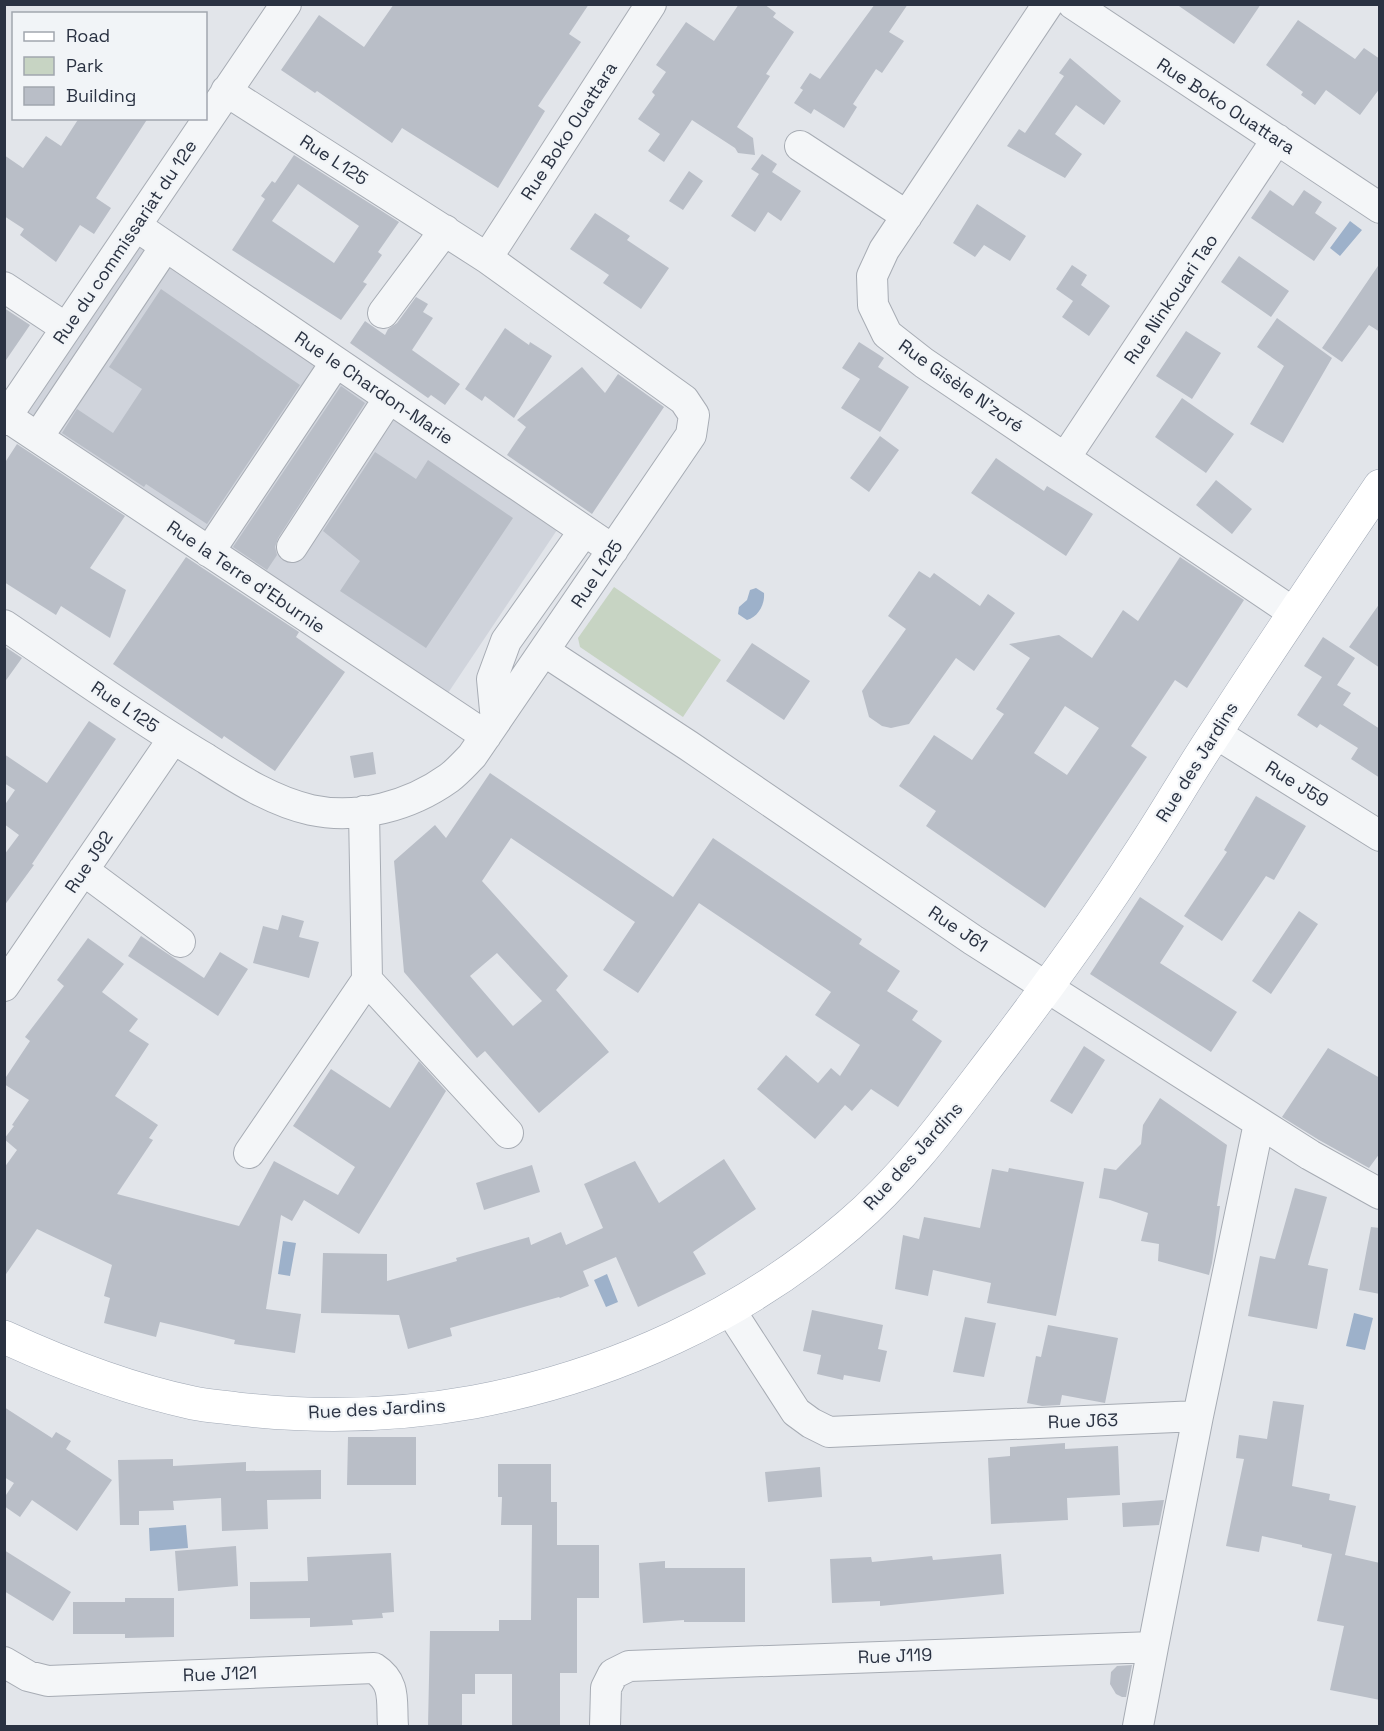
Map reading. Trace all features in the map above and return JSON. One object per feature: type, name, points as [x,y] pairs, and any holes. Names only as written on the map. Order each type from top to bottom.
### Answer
[{"type":"main road","name":"Rue des Jardins","points":[[4,1336],[62,1363],[129,1387],[197,1404],[276,1413],[355,1414],[432,1409],[500,1397],[618,1362],[674,1339],[730,1310],[797,1266],[851,1224],[899,1178],[944,1125],[1047,988],[1134,862],[1215,733],[1380,486]]},
{"type":"street","name":"Rue du commissariat du 12e","points":[[207,120],[286,4]]},
{"type":"street","name":"Rue Boko Ouattara","points":[[487,258],[651,4]]},
{"type":"street","name":"Rue Gisèle N'zoré","points":[[1048,4],[884,250],[872,276],[873,304],[887,334],[924,363],[1294,613]]},
{"type":"street","name":"Rue Boko Ouattara","points":[[1073,4],[1380,208]]},
{"type":"street","name":"Rue L125","points":[[4,625],[173,739],[275,798],[312,810],[351,813],[385,809],[431,790],[450,778],[472,756],[691,435],[694,415],[684,400],[487,258],[226,91]]},
{"type":"street","name":"Rue du commissariat du 12e","points":[[6,418],[207,120]]},
{"type":"street","name":"Rue Ninkouari Tao","points":[[1065,458],[1277,139]]},
{"type":"street","points":[[800,146],[907,216]]},
{"type":"street","name":"Rue le Chardon-Marie","points":[[136,226],[613,550]]},
{"type":"street","points":[[383,313],[445,230]]},
{"type":"street","points":[[38,438],[165,247]]},
{"type":"street","points":[[4,287],[66,328]]},
{"type":"street","points":[[209,552],[336,362]]},
{"type":"street","points":[[292,547],[389,398]]},
{"type":"street","name":"Rue la Terre d'Eburnie","points":[[6,418],[209,552],[491,729]]},
{"type":"street","points":[[491,729],[492,679],[506,641],[584,531]]},
{"type":"street","name":"Rue J61","points":[[544,651],[689,746],[973,940],[1310,1155],[1380,1194]]},
{"type":"street","name":"Rue J59","points":[[1215,733],[1380,836]]},
{"type":"street","name":"Rue J92","points":[[4,986],[173,739]]},
{"type":"street","points":[[249,1154],[367,980],[364,812]]},
{"type":"street","points":[[83,870],[180,942]]},
{"type":"street","points":[[367,980],[508,1133]]},
{"type":"street","points":[[1138,1726],[1198,1416],[1259,1123]]},
{"type":"street","name":"Rue J63","points":[[730,1310],[796,1412],[811,1424],[829,1432],[1198,1416]]},
{"type":"street","name":"Rue J119","points":[[605,1726],[606,1688],[613,1674],[629,1666],[1153,1647]]},
{"type":"street","name":"Rue J121","points":[[4,1662],[28,1676],[48,1681],[374,1668],[383,1673],[390,1683],[393,1726]]},
{"type":"shaded area","points":[[140,246],[559,527],[446,696],[27,414]]},
{"type":"green space","points":[[614,587],[721,660],[683,717],[580,647],[578,638]]},
{"type":"water","points":[[1350,221],[1362,230],[1340,256],[1330,248]]},
{"type":"water","points":[[756,588],[764,593],[763,602],[760,610],[747,620],[738,614],[739,607],[747,600],[750,590]]},
{"type":"water","points":[[283,1241],[296,1243],[290,1276],[278,1274]]},
{"type":"water","points":[[607,1274],[618,1302],[606,1307],[594,1280]]},
{"type":"water","points":[[1354,1313],[1373,1318],[1365,1350],[1346,1346]]},
{"type":"water","points":[[186,1525],[188,1548],[150,1551],[149,1528]]},
{"type":"building","points":[[394,4],[589,4],[569,34],[581,42],[538,106],[545,111],[498,188],[402,128],[392,143],[317,91],[315,93],[281,70],[319,15],[364,47]]},
{"type":"building","points":[[739,4],[764,4],[776,13],[773,17],[794,32],[766,74],[770,76],[737,127],[753,138],[755,155],[738,153],[735,148],[692,120],[664,162],[648,151],[660,134],[638,119],[655,95],[652,92],[666,72],[656,65],[686,22],[714,41]]},
{"type":"building","points":[[875,4],[908,4],[889,32],[904,41],[882,73],[876,69],[853,104],[857,107],[844,128],[814,109],[811,114],[794,103],[803,90],[800,88],[810,73],[820,79]]},
{"type":"building","points":[[1176,4],[1261,4],[1234,44]]},
{"type":"building","points":[[1298,20],[1355,59],[1364,48],[1380,59],[1380,88],[1360,115],[1326,90],[1315,105],[1301,95],[1303,92],[1266,65]]},
{"type":"building","points":[[1070,58],[1121,101],[1104,125],[1076,105],[1055,134],[1082,154],[1065,178],[1007,146],[1019,129],[1025,133],[1064,76],[1059,73]]},
{"type":"building","points":[[78,120],[147,120],[96,198],[111,208],[94,234],[80,225],[56,262],[20,235],[24,229],[4,216],[4,155],[23,168],[46,136],[61,146]]},
{"type":"building","points":[[762,154],[777,164],[772,172],[801,191],[781,221],[768,212],[755,232],[731,216],[759,174],[751,169]]},
{"type":"building","points":[[294,155],[399,222],[378,252],[382,255],[363,282],[367,284],[341,320],[232,250],[265,199],[261,196],[272,181],[275,183]],"holes":[[[298,184],[359,226],[334,263],[272,221]]]},
{"type":"building","points":[[689,171],[703,181],[683,210],[669,201]]},
{"type":"building","points":[[1270,190],[1293,206],[1304,190],[1322,202],[1315,213],[1337,228],[1314,261],[1251,218]]},
{"type":"building","points":[[977,204],[1026,236],[1010,261],[984,245],[975,257],[953,243]]},
{"type":"building","points":[[595,213],[630,236],[627,240],[669,268],[641,309],[603,283],[609,275],[570,249]]},
{"type":"building","points":[[1239,256],[1289,291],[1271,317],[1221,282]]},
{"type":"building","points":[[1380,263],[1380,332],[1369,325],[1342,362],[1322,348]]},
{"type":"building","points":[[1072,265],[1087,275],[1081,285],[1110,306],[1089,336],[1062,317],[1073,301],[1056,289]]},
{"type":"building","points":[[161,289],[300,385],[207,524],[146,484],[144,487],[62,433],[77,409],[113,433],[142,389],[109,367]]},
{"type":"building","points":[[416,297],[428,304],[423,312],[433,318],[412,350],[460,384],[445,405],[431,395],[428,398],[350,343],[365,321],[385,335]]},
{"type":"building","points":[[4,308],[30,325],[4,363]]},
{"type":"building","points":[[1277,318],[1332,358],[1283,443],[1250,424],[1284,366],[1257,347]]},
{"type":"building","points":[[505,328],[529,345],[530,342],[552,356],[514,418],[485,396],[482,401],[465,389]]},
{"type":"building","points":[[1186,331],[1221,353],[1192,399],[1156,376]]},
{"type":"building","points":[[859,342],[884,358],[878,367],[909,387],[880,432],[841,408],[860,379],[842,368]]},
{"type":"building","points":[[582,367],[605,393],[618,374],[664,407],[592,514],[507,455],[526,427],[517,420]]},
{"type":"building","points":[[341,386],[365,403],[278,538],[275,547],[277,555],[267,570],[233,547]]},
{"type":"building","points":[[1182,398],[1234,434],[1206,473],[1155,437]]},
{"type":"building","points":[[880,436],[899,450],[869,492],[850,478]]},
{"type":"building","points":[[17,444],[125,516],[90,568],[126,590],[110,638],[61,606],[56,615],[4,582],[4,464]]},
{"type":"building","points":[[375,452],[416,479],[428,460],[513,518],[426,648],[340,591],[360,561],[323,531]]},
{"type":"building","points":[[996,458],[1044,491],[1047,486],[1093,514],[1066,556],[971,493]]},
{"type":"building","points":[[1216,480],[1252,509],[1232,534],[1196,505]]},
{"type":"building","points":[[186,557],[299,632],[296,637],[345,672],[275,771],[224,736],[222,739],[113,664]]},
{"type":"building","points":[[1180,557],[1244,600],[1187,688],[1175,680],[1131,746],[1147,757],[1045,908],[926,826],[936,811],[899,786],[934,735],[972,760],[1004,714],[996,709],[1030,658],[1009,644],[1059,635],[1092,658],[1123,610],[1138,621]],"holes":[[[1065,706],[1099,728],[1067,775],[1034,753]]]},
{"type":"building","points":[[919,571],[930,578],[934,573],[980,606],[988,594],[1015,613],[974,671],[956,658],[909,724],[891,728],[882,726],[869,717],[862,691],[906,629],[888,616]]},
{"type":"building","points":[[1380,603],[1380,668],[1349,647]]},
{"type":"building","points":[[1323,637],[1355,658],[1337,685],[1351,693],[1343,705],[1380,729],[1380,778],[1351,759],[1358,748],[1320,724],[1317,728],[1297,715],[1322,677],[1304,666]]},
{"type":"building","points":[[752,643],[810,681],[784,720],[726,681]]},
{"type":"building","points":[[4,646],[22,658],[4,683]]},
{"type":"building","points":[[89,721],[116,739],[32,864],[34,865],[4,906],[4,855],[19,835],[4,824],[4,806],[15,790],[4,783],[4,754],[47,783]]},
{"type":"building","points":[[373,752],[376,774],[354,778],[350,756]]},
{"type":"building","points":[[490,773],[673,897],[713,838],[862,939],[859,944],[900,971],[887,991],[918,1011],[912,1020],[942,1041],[898,1107],[871,1089],[852,1111],[845,1105],[815,1139],[757,1089],[786,1055],[818,1083],[831,1068],[840,1076],[860,1045],[815,1015],[831,992],[699,903],[638,993],[603,970],[635,922],[511,838],[482,881],[568,976],[556,990],[609,1052],[539,1113],[485,1051],[477,1058],[404,972],[394,861],[435,825],[446,838]],"holes":[[[497,953],[542,1001],[513,1026],[470,976]]]},
{"type":"building","points":[[1256,796],[1306,826],[1274,880],[1266,876],[1222,941],[1184,916],[1227,852],[1224,850]]},
{"type":"building","points":[[1140,897],[1184,926],[1160,963],[1237,1012],[1211,1052],[1090,974]]},
{"type":"building","points":[[1299,911],[1318,924],[1271,994],[1252,981]]},
{"type":"building","points":[[282,915],[304,921],[299,937],[319,942],[309,978],[253,963],[263,926],[278,930]]},
{"type":"building","points":[[141,936],[204,978],[220,952],[248,969],[218,1016],[128,956]]},
{"type":"building","points":[[88,938],[124,964],[102,992],[138,1019],[129,1031],[149,1044],[115,1096],[158,1125],[149,1138],[153,1140],[117,1194],[239,1226],[274,1161],[338,1195],[355,1167],[293,1126],[331,1069],[390,1108],[419,1061],[446,1091],[359,1234],[304,1200],[292,1221],[281,1215],[266,1309],[301,1314],[295,1353],[234,1344],[235,1340],[160,1322],[156,1337],[104,1323],[110,1298],[104,1296],[112,1265],[37,1229],[4,1277],[4,1168],[17,1150],[4,1139],[29,1100],[4,1084],[4,1080],[30,1041],[25,1037],[64,986],[57,980]]},
{"type":"building","points":[[1084,1046],[1105,1060],[1072,1114],[1050,1101]]},
{"type":"building","points":[[1328,1048],[1380,1078],[1380,1153],[1369,1168],[1282,1117]]},
{"type":"building","points":[[1160,1098],[1227,1145],[1209,1275],[1158,1261],[1159,1244],[1141,1241],[1148,1213],[1099,1198],[1104,1168],[1116,1170],[1141,1144],[1143,1125]]},
{"type":"building","points":[[724,1159],[756,1209],[693,1252],[706,1274],[638,1307],[616,1257],[583,1271],[589,1286],[560,1298],[450,1328],[452,1336],[408,1349],[399,1315],[321,1313],[323,1253],[387,1254],[387,1281],[529,1237],[531,1245],[561,1232],[566,1245],[603,1228],[584,1184],[635,1161],[659,1203]]},
{"type":"building","points":[[532,1165],[540,1192],[484,1210],[476,1183]]},
{"type":"building","points":[[1009,1168],[1084,1182],[1056,1316],[987,1303],[991,1283],[933,1270],[928,1296],[895,1289],[903,1235],[919,1239],[924,1217],[980,1228],[992,1169],[1008,1172]]},
{"type":"building","points":[[1295,1188],[1327,1197],[1308,1265],[1328,1269],[1317,1329],[1248,1316],[1260,1256],[1275,1259]]},
{"type":"building","points":[[1371,1227],[1380,1228],[1380,1294],[1359,1290]]},
{"type":"building","points":[[812,1310],[883,1325],[878,1349],[887,1351],[880,1382],[844,1375],[843,1380],[817,1374],[821,1355],[803,1351]]},
{"type":"building","points":[[965,1317],[996,1323],[984,1377],[953,1372]]},
{"type":"building","points":[[1048,1325],[1118,1338],[1105,1403],[1062,1395],[1060,1405],[1042,1406],[1027,1403],[1036,1356],[1041,1357]]},
{"type":"building","points":[[1273,1401],[1304,1405],[1292,1486],[1330,1494],[1329,1500],[1356,1506],[1345,1555],[1380,1563],[1380,1700],[1330,1690],[1344,1626],[1317,1621],[1332,1554],[1262,1536],[1259,1552],[1226,1546],[1244,1459],[1236,1458],[1239,1435],[1267,1439]]},
{"type":"building","points":[[4,1407],[52,1438],[56,1432],[71,1441],[66,1449],[112,1480],[77,1531],[32,1500],[20,1517],[4,1506],[4,1498],[14,1483],[4,1477]]},
{"type":"building","points":[[348,1437],[416,1437],[416,1485],[347,1485]]},
{"type":"building","points":[[1065,1443],[1065,1449],[1118,1446],[1120,1495],[1067,1498],[1068,1520],[991,1524],[988,1458],[1010,1456],[1010,1447]]},
{"type":"building","points":[[173,1459],[173,1466],[246,1462],[246,1471],[321,1470],[321,1499],[267,1500],[268,1529],[222,1531],[221,1498],[173,1501],[174,1510],[139,1511],[139,1525],[120,1525],[118,1460]]},
{"type":"building","points":[[498,1464],[551,1464],[551,1502],[557,1502],[557,1545],[599,1545],[599,1598],[577,1598],[577,1673],[560,1673],[560,1726],[512,1726],[512,1674],[475,1674],[475,1694],[462,1694],[462,1726],[428,1726],[430,1631],[499,1631],[499,1620],[531,1620],[532,1525],[501,1525],[502,1497],[498,1497]]},
{"type":"building","points":[[820,1467],[822,1497],[768,1502],[765,1472]]},
{"type":"building","points":[[1164,1500],[1159,1525],[1123,1527],[1122,1503]]},
{"type":"building","points":[[236,1546],[238,1586],[178,1591],[175,1551]]},
{"type":"building","points":[[4,1550],[71,1592],[53,1621],[4,1591]]},
{"type":"building","points":[[391,1553],[394,1612],[382,1613],[383,1618],[352,1620],[353,1625],[310,1627],[310,1618],[250,1619],[250,1582],[308,1581],[307,1557]]},
{"type":"building","points":[[1001,1554],[1004,1594],[880,1606],[880,1601],[832,1603],[830,1559],[871,1557],[872,1562],[932,1556],[933,1560]]},
{"type":"building","points":[[665,1561],[665,1568],[745,1568],[745,1622],[684,1622],[684,1620],[643,1623],[639,1563]]},
{"type":"building","points":[[125,1598],[174,1598],[174,1637],[125,1638],[125,1634],[73,1634],[73,1602],[125,1602]]},
{"type":"building","points":[[1132,1665],[1126,1697],[1122,1697],[1116,1694],[1110,1684],[1111,1672],[1117,1666]]}]
